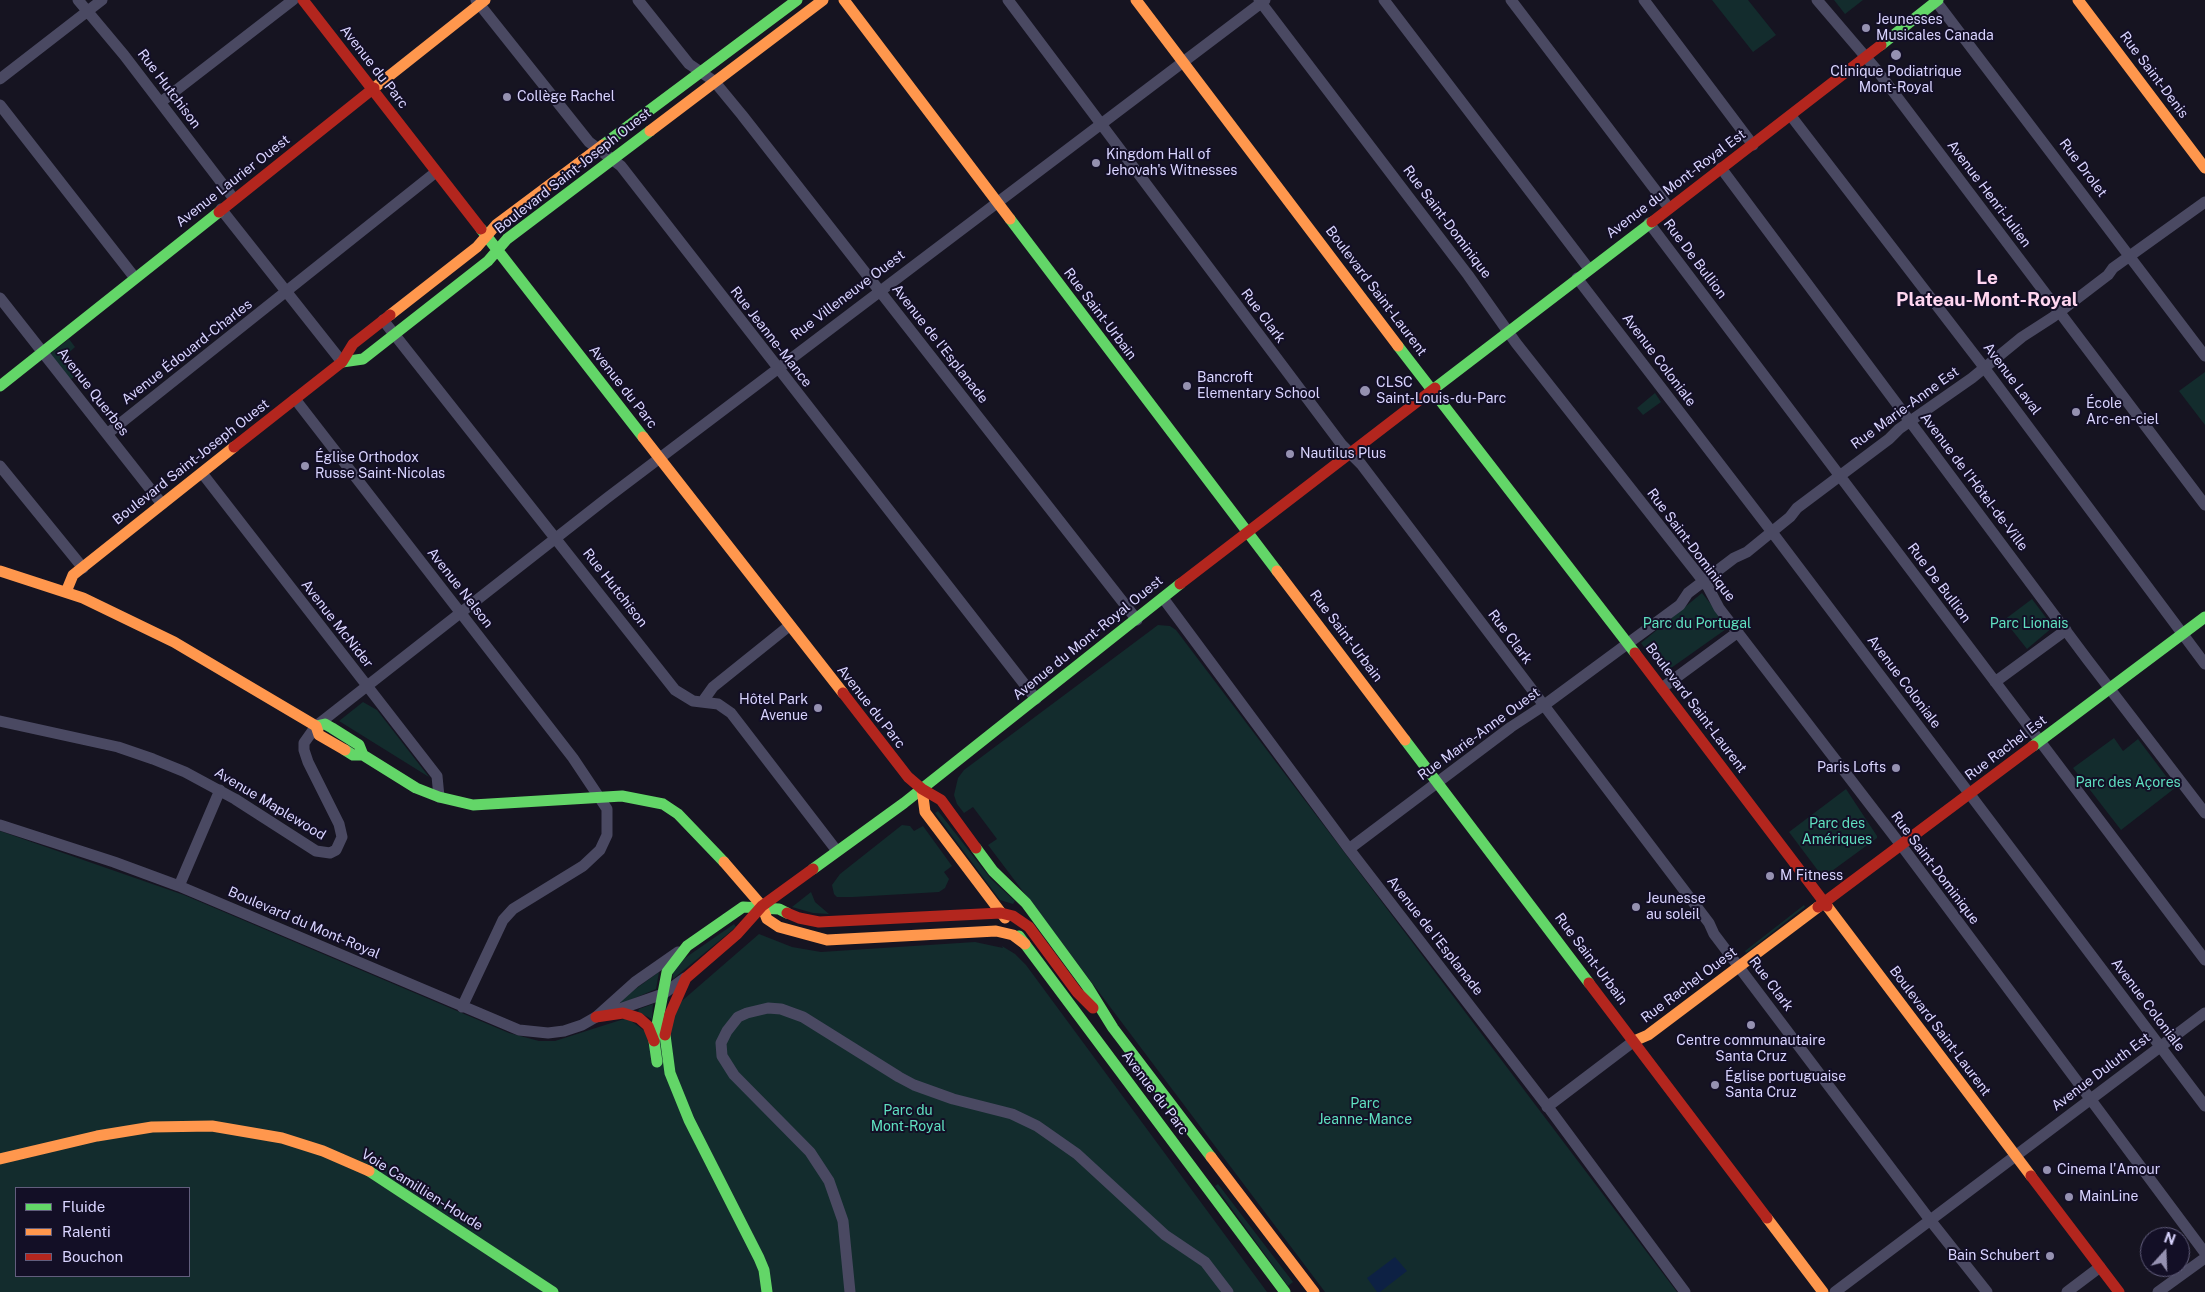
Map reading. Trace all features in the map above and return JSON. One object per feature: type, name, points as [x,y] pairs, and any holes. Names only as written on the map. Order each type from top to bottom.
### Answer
[{"type":"main road","name":"Avenue du Parc","points":[[303,0],[904,773],[922,789],[941,800],[993,872],[1026,903],[1087,986],[1112,1028],[1314,1292]]},
{"type":"main road","name":"Boulevard Saint-Joseph Ouest","points":[[66,592],[73,576],[342,362],[353,344],[477,248],[496,225],[797,0]]},
{"type":"main road","name":"Boulevard Saint-Joseph Ouest","points":[[342,362],[363,359],[488,261],[507,239],[823,0]]},
{"type":"main road","name":"Rue Saint-Urbain","points":[[844,0],[1823,1292]]},
{"type":"main road","name":"Boulevard Saint-Laurent","points":[[1136,0],[1431,390],[1662,688],[2119,1292]]},
{"type":"main road","name":"Rue Saint-Denis","points":[[2078,0],[2205,168]]},
{"type":"main road","name":"Avenue Laurier Ouest","points":[[0,386],[480,1]]},
{"type":"main road","name":"Avenue du Mont-Royal Est","points":[[1431,390],[1791,116],[1936,1]]},
{"type":"main road","name":"Avenue du Mont-Royal Ouest","points":[[762,906],[922,789],[1138,620],[1248,531],[1431,390]]},
{"type":"main road","points":[[0,571],[88,600],[174,642],[316,726],[325,724],[359,745],[363,755],[416,788],[439,798],[473,805],[600,796],[622,796],[655,802],[678,814],[704,839],[762,906],[767,919],[779,928],[827,940],[996,931],[1013,936],[1025,944]]},
{"type":"main road","name":"Rue Rachel Est","points":[[1824,901],[1901,846],[2205,617]]},
{"type":"main road","name":"Avenue du Parc","points":[[922,789],[925,812],[1285,1292]]},
{"type":"main road","name":"Rue Rachel Ouest","points":[[1634,1041],[1648,1035],[1824,901]]},
{"type":"main road","points":[[762,906],[779,908],[799,918],[819,922],[1001,913]]},
{"type":"main road","name":"Boulevard du Mont-Royal","points":[[662,994],[667,972],[687,946],[740,908],[762,906]]},
{"type":"main road","name":"Boulevard du Mont-Royal","points":[[686,978],[737,934],[762,906]]},
{"type":"main road","name":"Avenue du Parc","points":[[1001,913],[1013,916],[1029,927],[1077,992],[1112,1028]]},
{"type":"main road","points":[[686,978],[673,1006],[665,1030],[666,1058],[689,1120],[759,1258],[764,1270],[767,1292]]},
{"type":"main road","points":[[654,1041],[662,994]]},
{"type":"main road","points":[[596,1017],[623,1013],[639,1018],[648,1026],[654,1041],[663,1082],[755,1263],[761,1292]]},
{"type":"main road","name":"Voie Camillien-Houde","points":[[0,1159],[97,1136],[152,1127],[212,1126],[282,1138],[328,1153],[372,1173],[553,1292]]},
{"type":"main road","name":"Voie Camillien-Houde","points":[[0,1165],[74,1146],[160,1131],[202,1131],[266,1140],[322,1156],[367,1176],[544,1292]]},
{"type":"street","name":"Rue Hutchison","points":[[78,0],[161,102],[234,199]]},
{"type":"street","points":[[0,80],[102,0]]},
{"type":"street","points":[[161,102],[293,0]]},
{"type":"street","name":"Avenue de l'Esplanade","points":[[638,0],[689,64],[714,81],[1138,620]]},
{"type":"street","name":"Rue Clark","points":[[1008,0],[1350,454],[1361,464],[1709,923],[1714,934],[1930,1220],[1987,1292]]},
{"type":"street","points":[[1384,0],[1589,269]]},
{"type":"street","name":"Rue De Bullion","points":[[1511,0],[1669,208]]},
{"type":"street","points":[[1644,0],[1753,145]]},
{"type":"street","name":"Avenue Henri-Julien","points":[[1817,0],[1865,58],[2205,506]]},
{"type":"street","name":"Rue Jeanne-Mance","points":[[480,1],[589,142],[620,166],[1036,700]]},
{"type":"street","name":"Rue Villeneuve Ouest","points":[[316,726],[368,688],[459,612],[777,368],[1262,1]]},
{"type":"street","name":"Rue Saint-Dominique","points":[[1262,1],[1508,331],[1704,582],[1738,632],[1901,846],[2205,1253]]},
{"type":"street","name":"Rue Drolet","points":[[1936,1],[2205,356]]},
{"type":"street","points":[[0,106],[135,278]]},
{"type":"street","name":"Avenue Laval","points":[[1791,116],[1983,366],[2205,664]]},
{"type":"street","name":"Avenue de l'Hôtel-de-Ville","points":[[1721,168],[2110,689],[2205,813]]},
{"type":"street","name":"Avenue Édouard-Charles","points":[[107,434],[436,172]]},
{"type":"street","name":"Rue Marie-Anne Est","points":[[1628,644],[1680,605],[1688,593],[1772,532],[1790,517],[1797,508],[1839,475],[1972,378],[1983,366],[2059,312],[2130,256],[2205,202]]},
{"type":"street","points":[[221,209],[342,362]]},
{"type":"street","name":"Rue De Bullion","points":[[1649,223],[2205,960]]},
{"type":"street","name":"Avenue Coloniale","points":[[1577,278],[1772,532],[2205,1106]]},
{"type":"street","name":"Avenue Querbes","points":[[0,298],[162,504]]},
{"type":"street","name":"Rue Hutchison","points":[[383,320],[557,538],[675,690],[693,701],[718,704],[731,713],[837,851]]},
{"type":"street","name":"Avenue Nelson","points":[[295,399],[573,758],[607,809],[607,834],[600,850],[583,866],[513,909],[503,920],[462,1007]]},
{"type":"street","points":[[0,466],[83,568]]},
{"type":"street","name":"Avenue McNider","points":[[202,473],[437,776],[439,798]]},
{"type":"street","name":"Avenue de l'Esplanade","points":[[1163,598],[1349,849],[1686,1292]]},
{"type":"street","points":[[704,701],[713,687],[789,626]]},
{"type":"street","points":[[1995,682],[2066,630]]},
{"type":"street","points":[[1662,688],[1738,632]]},
{"type":"street","name":"Rue Marie-Anne Ouest","points":[[1349,849],[1511,727],[1544,706],[1628,644]]},
{"type":"street","name":"Avenue Maplewood","points":[[0,720],[118,747],[177,769],[220,790],[310,848],[323,853],[336,850],[342,837],[339,824],[308,762],[304,750],[304,743],[316,726]]},
{"type":"street","points":[[178,886],[220,790]]},
{"type":"street","name":"Boulevard du Mont-Royal","points":[[0,825],[114,862],[178,886],[462,1007],[511,1027],[530,1032],[564,1031],[596,1017],[662,994],[686,978]]},
{"type":"street","name":"Boulevard du Mont-Royal","points":[[596,1017],[635,982],[687,946]]},
{"type":"street","points":[[850,1292],[843,1221],[829,1181],[810,1152],[734,1075],[722,1056],[721,1043],[727,1031],[738,1017],[748,1013],[768,1008],[781,1009],[803,1016],[899,1078],[953,1098],[1012,1114],[1037,1126],[1077,1154],[1165,1235],[1204,1262],[1228,1292]]},
{"type":"street","name":"Avenue Duluth Est","points":[[1835,1292],[2205,1013]]},
{"type":"street","name":"Rue Rachel Ouest","points":[[1547,1107],[1634,1041]]},
{"type":"street","points":[[2158,1292],[2205,1258]]},
{"type":"street","points":[[2067,1292],[2100,1267]]},
{"type":"green space","points":[[1712,0],[1748,0],[1776,35],[1753,52]]},
{"type":"green space","points":[[1834,0],[1863,0],[1845,14]]},
{"type":"green space","points":[[69,339],[75,347],[64,357],[77,375],[70,380],[50,354]]},
{"type":"green space","points":[[2205,372],[2205,425],[2179,391]]},
{"type":"green space","points":[[1655,393],[1661,402],[1643,415],[1637,408]]},
{"type":"green space","name":"Parc du Portugal","points":[[1702,593],[1729,627],[1664,673],[1641,643]]},
{"type":"green space","name":"Parc Lionais","points":[[2032,599],[2053,627],[2027,649],[2004,620]]},
{"type":"green space","name":"Parc Jeanne-Mance","points":[[1158,625],[1170,626],[1176,630],[1677,1292],[1325,1292],[988,845],[997,839],[973,807],[964,813],[957,804],[954,795],[958,778],[964,770]]},
{"type":"green space","points":[[363,702],[377,710],[429,777],[339,721]]},
{"type":"green space","name":"Parc des Açores","points":[[2114,738],[2123,751],[2138,739],[2175,788],[2121,830],[2073,768]]},
{"type":"green space","name":"Parc des Amériques","points":[[1846,789],[1877,838],[1825,876],[1822,876],[1789,832]]},
{"type":"green space","points":[[938,811],[991,879],[1015,901],[1013,904],[1000,900],[935,813]]},
{"type":"green space","points":[[902,825],[910,826],[914,831],[923,826],[952,866],[944,872],[949,879],[945,888],[939,892],[837,897],[834,894],[832,885],[840,874]]},
{"type":"green space","name":"Parc du Mont-Royal","points":[[0,831],[184,895],[509,1033],[539,1041],[555,1041],[627,1018],[646,1032],[759,934],[792,947],[821,952],[975,942],[1003,948],[1002,946],[1015,954],[1026,965],[1267,1292],[0,1292]]},
{"type":"green space","points":[[811,892],[815,902],[829,914],[813,913],[792,907]]},
{"type":"green space","points":[[1804,905],[1805,907],[1746,953],[1745,951]]},
{"type":"green space","points":[[734,924],[736,927],[673,979],[673,971],[685,958]]},
{"type":"green space","points":[[659,972],[656,989],[621,1004],[620,1000]]},
{"type":"green space","points":[[653,1004],[652,1019],[638,1012],[639,1009]]},
{"type":"green space","points":[[1218,1184],[1293,1282],[1288,1286],[1215,1186]]},
{"type":"water","points":[[1395,1257],[1407,1271],[1380,1292],[1377,1292],[1367,1278]]},
{"type":"traffic: fast","points":[[603,145],[797,0]]},
{"type":"traffic: fast","points":[[1881,45],[1938,0]]},
{"type":"traffic: fast","points":[[342,362],[363,359],[488,261],[507,239],[650,131]]},
{"type":"traffic: fast","points":[[0,386],[219,212]]},
{"type":"traffic: fast","points":[[1010,219],[1277,571]]},
{"type":"traffic: fast","points":[[1435,388],[1652,222]]},
{"type":"traffic: fast","points":[[481,229],[643,437]]},
{"type":"traffic: fast","points":[[1398,346],[1635,653]]},
{"type":"traffic: fast","points":[[813,869],[904,803],[1180,584]]},
{"type":"traffic: fast","points":[[2033,746],[2205,617]]},
{"type":"traffic: fast","points":[[316,726],[325,724],[332,728],[359,745],[363,755]]},
{"type":"traffic: fast","points":[[1405,740],[1589,983]]},
{"type":"traffic: fast","points":[[345,750],[353,755],[363,755],[416,788],[439,797],[473,805],[622,796],[663,804],[678,814],[724,862]]},
{"type":"traffic: fast","points":[[976,848],[993,871],[1026,903],[1087,986],[1113,1028],[1211,1157]]},
{"type":"traffic: fast","points":[[657,1062],[654,1041],[667,972],[687,946],[743,907],[779,909],[787,913]]},
{"type":"traffic: fast","points":[[1019,936],[1285,1292]]},
{"type":"traffic: fast","points":[[665,1035],[670,1073],[689,1120],[759,1258],[764,1270],[767,1292]]},
{"type":"traffic: fast","points":[[369,1171],[553,1292]]},
{"type":"traffic: slow","points":[[374,88],[485,0]]},
{"type":"traffic: slow","points":[[650,131],[823,0]]},
{"type":"traffic: slow","points":[[844,0],[1010,219]]},
{"type":"traffic: slow","points":[[1136,0],[1398,346]]},
{"type":"traffic: slow","points":[[2078,0],[2205,168]]},
{"type":"traffic: slow","points":[[390,315],[477,247],[496,225],[603,145]]},
{"type":"traffic: slow","points":[[643,437],[843,693]]},
{"type":"traffic: slow","points":[[66,592],[73,575],[234,447]]},
{"type":"traffic: slow","points":[[0,571],[83,598],[174,642],[316,726],[319,735],[345,750]]},
{"type":"traffic: slow","points":[[1277,571],[1405,740]]},
{"type":"traffic: slow","points":[[922,789],[925,812],[1005,918]]},
{"type":"traffic: slow","points":[[724,862],[762,906],[767,919],[779,927],[827,940],[996,931],[1013,935],[1025,944]]},
{"type":"traffic: slow","points":[[1827,906],[2031,1176]]},
{"type":"traffic: slow","points":[[1634,1041],[1648,1035],[1818,907]]},
{"type":"traffic: slow","points":[[0,1159],[97,1136],[152,1127],[212,1126],[282,1138],[323,1151],[369,1171]]},
{"type":"traffic: slow","points":[[1211,1157],[1314,1292]]},
{"type":"traffic: slow","points":[[1767,1218],[1823,1292]]},
{"type":"traffic: jam","points":[[303,0],[481,229]]},
{"type":"traffic: jam","points":[[1652,222],[1881,45]]},
{"type":"traffic: jam","points":[[219,212],[374,88]]},
{"type":"traffic: jam","points":[[234,447],[342,362],[353,344],[390,315]]},
{"type":"traffic: jam","points":[[1180,584],[1435,388]]},
{"type":"traffic: jam","points":[[1635,653],[1827,906]]},
{"type":"traffic: jam","points":[[843,693],[908,777],[922,789],[941,800],[976,848]]},
{"type":"traffic: jam","points":[[1818,907],[2033,746]]},
{"type":"traffic: jam","points":[[665,1035],[670,1014],[686,978],[737,934],[762,906],[813,869]]},
{"type":"traffic: jam","points":[[787,913],[799,918],[819,922],[1001,913],[1013,916],[1029,927],[1077,992],[1093,1008]]},
{"type":"traffic: jam","points":[[1589,983],[1767,1218]]},
{"type":"traffic: jam","points":[[596,1017],[623,1013],[639,1018],[648,1026],[654,1041]]},
{"type":"traffic: jam","points":[[2031,1176],[2119,1292]]},
{"type":"place","name":"Jeunesses Musicales Canada","points":[[1866,28]]},
{"type":"place","name":"Clinique Podiatrique Mont-Royal","points":[[1896,55]]},
{"type":"place","name":"Collège Rachel","points":[[507,97]]},
{"type":"place","name":"Kingdom Hall of Jehovah's Witnesses","points":[[1096,163]]},
{"type":"place","name":"Bancroft Elementary School","points":[[1187,386]]},
{"type":"place","name":"CLSC Saint-Louis-du-Parc","points":[[1365,391]]},
{"type":"place","name":"École Arc-en-ciel","points":[[2076,412]]},
{"type":"place","name":"Nautilus Plus","points":[[1290,454]]},
{"type":"place","name":"Église Orthodox Russe Saint-Nicolas","points":[[305,466]]},
{"type":"place","name":"Hôtel Park Avenue","points":[[818,708]]},
{"type":"place","name":"Paris Lofts","points":[[1896,768]]},
{"type":"place","name":"M Fitness","points":[[1770,876]]},
{"type":"place","name":"Jeunesse au soleil","points":[[1636,907]]},
{"type":"place","name":"Centre communautaire Santa Cruz","points":[[1751,1025]]},
{"type":"place","name":"Église portuguaise Santa Cruz","points":[[1715,1085]]},
{"type":"place","name":"Cinema l'Amour","points":[[2047,1170]]},
{"type":"place","name":"MainLine","points":[[2069,1197]]},
{"type":"place","name":"Bain Schubert","points":[[2050,1256]]},
{"type":"district","name":"Le Plateau-Mont-Royal","points":[[1987,289]]}]
